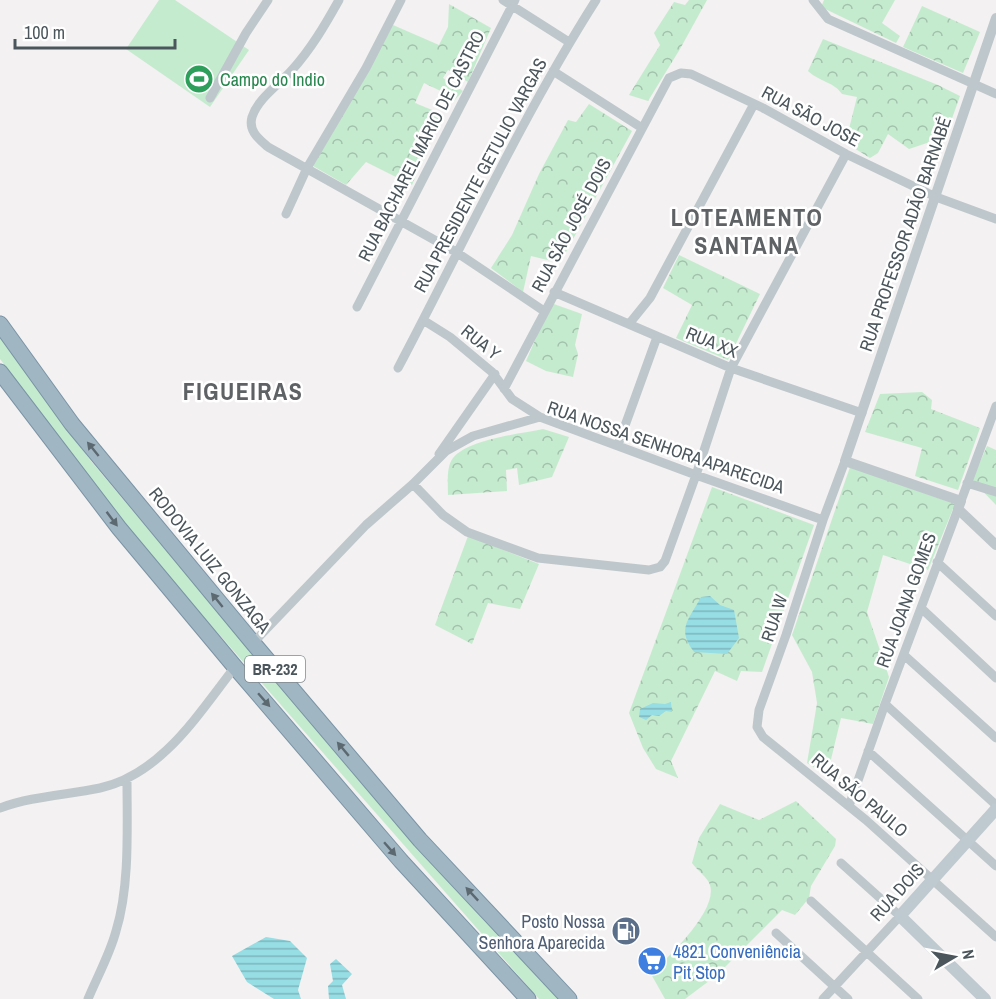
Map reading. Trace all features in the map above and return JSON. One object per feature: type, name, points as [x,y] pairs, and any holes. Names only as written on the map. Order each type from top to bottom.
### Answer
[{"type":"highway","name":"RODOVIA LUIZ GONZAGA","points":[[0,324],[72,424],[253,644],[420,840],[569,999]]},
{"type":"highway","name":"BR-232","points":[[0,372],[119,528],[235,667],[401,861],[528,999]]},
{"type":"main road","name":"RUA DOIS","points":[[900,916],[996,807]]},
{"type":"main road","points":[[900,916],[985,999]]},
{"type":"street","points":[[210,98],[246,33],[268,0]]},
{"type":"street","points":[[339,0],[320,33],[292,70],[259,104],[252,117],[251,128],[256,137],[268,147],[401,219],[456,252],[544,311]]},
{"type":"street","points":[[286,214],[307,168],[366,68],[401,0]]},
{"type":"street","points":[[503,0],[514,3],[569,42]]},
{"type":"street","name":"RUA PRESIDENTE GETULIO VARGAS","points":[[398,368],[456,252],[553,71],[596,0]]},
{"type":"street","points":[[813,0],[828,19],[996,94]]},
{"type":"street","name":"RUA BACHAREL MÁRIO DE CASTRO","points":[[357,307],[514,3]]},
{"type":"street","name":"RUA PROFESSOR ADÃO BARNABÉ","points":[[845,461],[996,18]]},
{"type":"street","points":[[553,71],[642,128]]},
{"type":"street","name":"RUA SÃO JOSE","points":[[669,78],[681,73],[691,74],[754,104],[846,154],[936,197],[996,219]]},
{"type":"street","name":"RUA SÃO JOSÉ DOIS","points":[[504,389],[669,78]]},
{"type":"street","points":[[629,324],[650,298],[754,104]]},
{"type":"street","points":[[413,484],[443,515],[467,532],[538,558],[650,570],[660,567],[665,561],[696,476],[731,368],[846,154]]},
{"type":"street","name":"RUA XX","points":[[554,292],[731,368],[862,413]]},
{"type":"street","name":"RUA Y","points":[[423,320],[450,337],[495,374],[504,389],[521,406],[540,417]]},
{"type":"street","points":[[618,445],[657,337]]},
{"type":"street","points":[[436,458],[495,374]]},
{"type":"street","name":"RUA JOANA GOMES","points":[[849,806],[937,562],[995,413]]},
{"type":"street","name":"RUA NOSSA SENHORA APARECIDA","points":[[253,644],[366,525],[413,484],[436,458],[473,435],[540,417],[696,476],[823,520]]},
{"type":"street","points":[[823,520],[845,461],[960,505],[996,545]]},
{"type":"street","points":[[967,483],[996,492]]},
{"type":"street","name":"RUA W","points":[[757,728],[759,710],[823,520]]},
{"type":"street","points":[[937,562],[996,616]]},
{"type":"street","points":[[921,608],[996,678]]},
{"type":"street","points":[[903,655],[996,738]]},
{"type":"street","points":[[0,808],[100,788],[127,780],[149,765],[181,735],[235,667]]},
{"type":"street","points":[[885,704],[996,807]]},
{"type":"street","name":"RUA SÃO PAULO","points":[[757,728],[763,737],[849,806],[996,937]]},
{"type":"street","name":"RUA SÃO PAULO","points":[[867,751],[966,842],[996,866]]},
{"type":"street","points":[[88,999],[117,931],[124,888],[127,844],[127,780]]},
{"type":"street","points":[[841,863],[900,916]]},
{"type":"street","points":[[811,901],[918,999]]},
{"type":"street","name":"RUA DOIS","points":[[823,999],[900,916]]},
{"type":"street","points":[[776,933],[848,999]]},
{"type":"green space","name":"Campo do Indio","points":[[159,0],[175,0],[249,50],[210,107],[126,49]]},
{"type":"green space","points":[[689,0],[707,0],[648,101],[629,95],[660,45],[654,33],[674,2],[685,5]]},
{"type":"green space","points":[[824,0],[895,0],[882,23],[900,36],[896,43],[821,7]]},
{"type":"green space","points":[[449,4],[491,28],[468,82],[448,70],[443,78],[463,91],[454,101],[449,95],[424,83],[415,103],[442,114],[412,185],[366,162],[346,185],[313,166],[393,25],[439,45],[448,27]]},
{"type":"green space","points":[[922,6],[980,32],[963,73],[903,47]]},
{"type":"green space","points":[[823,39],[960,96],[950,124],[927,143],[909,149],[888,134],[878,153],[870,158],[841,140],[848,133],[857,97],[842,94],[835,87],[808,71]]},
{"type":"green space","points":[[589,104],[632,131],[560,263],[531,256],[523,292],[491,268],[512,235],[539,174],[568,120],[576,122]]},
{"type":"green space","points":[[679,255],[760,294],[728,360],[676,338],[692,305],[663,288]]},
{"type":"green space","points":[[551,303],[582,314],[575,345],[578,354],[573,377],[546,371],[526,361]]},
{"type":"green space","points":[[0,338],[91,461],[354,775],[486,923],[558,999],[539,999],[131,534],[0,359]]},
{"type":"green space","points":[[922,392],[932,400],[931,409],[980,428],[958,490],[915,476],[922,448],[865,432],[880,394]]},
{"type":"green space","points":[[543,429],[569,437],[552,477],[519,485],[517,468],[506,470],[507,491],[448,495],[449,466],[453,458],[461,452],[495,438]]},
{"type":"green space","points":[[987,446],[996,450],[996,505],[972,480]]},
{"type":"green space","points":[[850,467],[955,504],[928,570],[883,555],[867,612],[889,677],[873,724],[841,718],[827,776],[807,763],[817,703],[812,672],[792,635]]},
{"type":"green space","points":[[712,487],[814,525],[762,672],[741,671],[737,681],[715,671],[671,761],[678,778],[656,769],[643,748],[629,713]]},
{"type":"green space","points":[[468,536],[539,564],[520,609],[488,603],[472,644],[435,625]]},
{"type":"green space","points":[[796,801],[836,839],[835,846],[811,886],[809,898],[795,915],[782,910],[717,975],[685,999],[665,999],[651,974],[690,933],[707,907],[710,885],[692,863],[699,838],[720,804],[759,820]]},
{"type":"water","points":[[710,596],[720,605],[734,610],[739,638],[727,654],[694,652],[686,637],[686,624],[701,597]]},
{"type":"water","points":[[671,702],[672,712],[666,711],[659,716],[652,715],[646,720],[639,717],[640,709],[653,703]]},
{"type":"water","points":[[266,937],[290,941],[307,958],[298,990],[301,999],[274,999],[247,982],[232,956]]},
{"type":"water","points":[[336,959],[352,974],[342,985],[346,999],[329,999],[328,986],[333,981],[330,964]]},
{"type":"place","name":"Campo do Indio","points":[[199,79]]},
{"type":"place","name":"Posto Nossa Senhora Aparecida","points":[[626,931]]},
{"type":"place","name":"4821 Conveniência Pit Stop","points":[[652,961]]},
{"type":"district","name":"LOTEAMENTO SANTANA","points":[[747,231]]},
{"type":"district","name":"FIGUEIRAS","points":[[243,391]]}]
